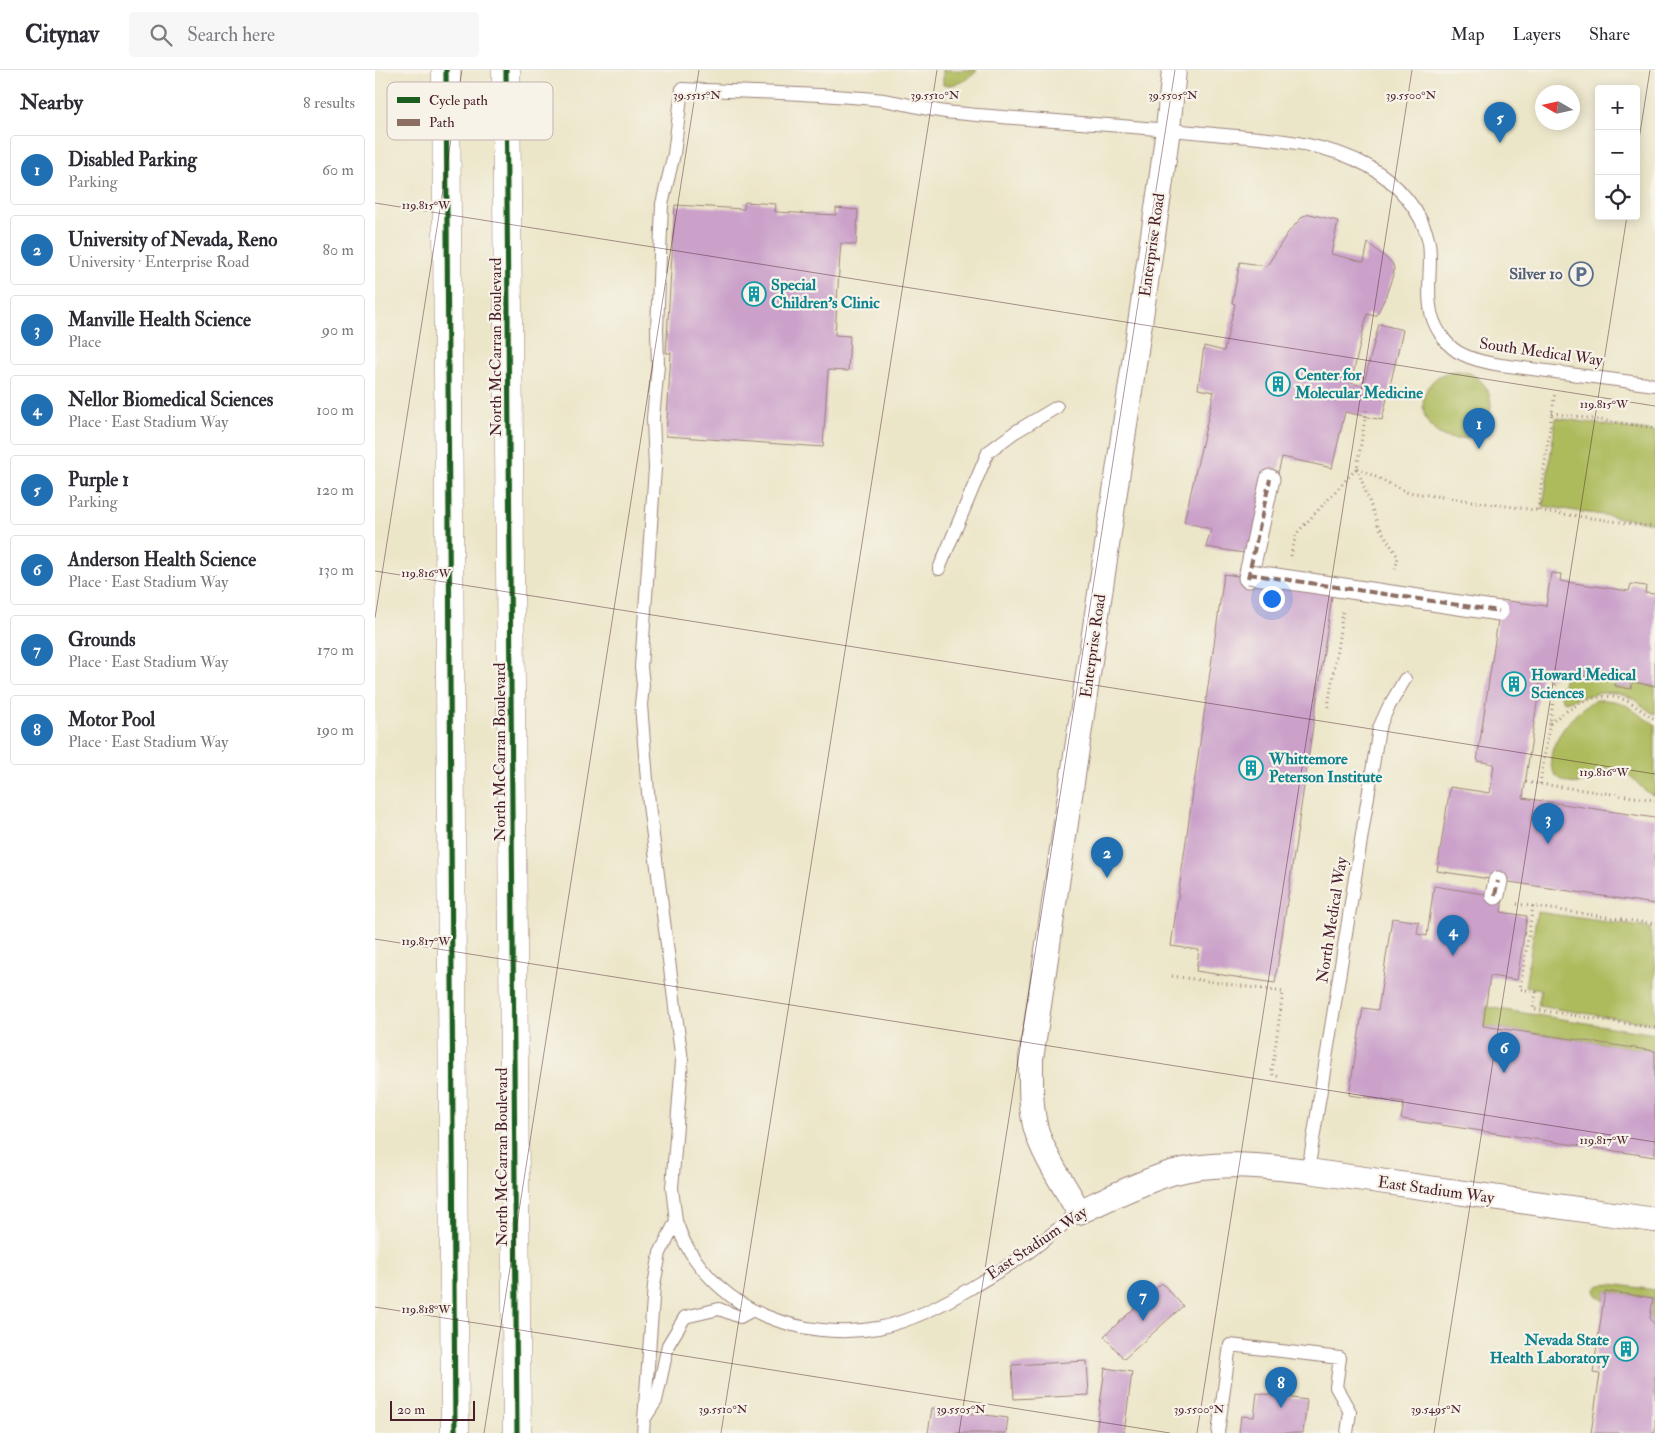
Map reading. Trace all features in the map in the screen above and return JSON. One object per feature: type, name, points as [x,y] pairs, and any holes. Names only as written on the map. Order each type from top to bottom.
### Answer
[{"type":"main road","points":[[446,140],[455,1433]]},
{"type":"main road","name":"North McCarran Boulevard","points":[[507,140],[517,1433]]},
{"type":"street","name":"Enterprise Road","points":[[1079,1212],[1052,1165],[1036,1130],[1030,1096],[1031,1059],[1168,129],[1174,70]]},
{"type":"street","points":[[1270,480],[1249,576],[1499,611]]},
{"type":"street","name":"East Stadium Way","points":[[1079,1212],[1132,1187],[1164,1176],[1204,1167],[1234,1164],[1308,1171],[1655,1220]]},
{"type":"lane","name":"South Medical Way","points":[[676,1221],[672,1188],[682,1061],[649,805],[641,705],[643,685],[641,667],[655,468],[653,418],[658,366],[657,330],[662,204],[674,154],[682,89],[875,99],[952,113],[1266,138],[1307,144],[1341,154],[1369,166],[1391,182],[1410,204],[1424,227],[1429,242],[1431,262],[1430,306],[1435,326],[1447,343],[1461,354],[1478,361],[1501,365],[1655,385]]},
{"type":"lane","points":[[939,569],[988,452],[1015,432],[1057,407]]},
{"type":"lane","name":"North Medical Way","points":[[1308,1171],[1379,728],[1405,679]]},
{"type":"lane","name":"East Stadium Way","points":[[676,1221],[685,1244],[703,1271],[727,1294],[753,1310],[781,1323],[809,1329],[845,1331],[886,1326],[939,1307],[1027,1253],[1079,1212]]},
{"type":"lane","points":[[643,1427],[654,1285],[661,1252],[676,1221]]},
{"type":"lane","points":[[643,1427],[656,1401],[668,1345],[685,1317],[719,1309],[740,1317],[753,1310]]},
{"type":"lane","points":[[1217,1433],[1230,1345],[1340,1358],[1336,1388],[1350,1412],[1347,1433]]},
{"type":"path","points":[[1538,510],[1556,390]]},
{"type":"path","points":[[1367,406],[1357,468],[1378,524],[1398,557]]},
{"type":"path","points":[[1552,413],[1655,428]]},
{"type":"path","points":[[1357,468],[1407,492],[1655,527]]},
{"type":"path","points":[[1291,560],[1296,534],[1357,468]]},
{"type":"path","points":[[1328,706],[1343,610]]},
{"type":"path","points":[[1541,784],[1558,672]]},
{"type":"path","points":[[1550,723],[1566,711],[1594,697],[1621,699],[1655,719]]},
{"type":"path","points":[[1526,782],[1655,800]]},
{"type":"path","points":[[1501,893],[1533,906],[1655,924]]},
{"type":"path","points":[[1533,906],[1520,989],[1535,992],[1533,1009],[1655,1028]]},
{"type":"path","points":[[1171,976],[1283,992],[1272,1070],[1273,1075],[1280,1077]]},
{"type":"green space","points":[[943,70],[977,71],[961,82],[953,85],[943,85]]},
{"type":"green space","points":[[1464,371],[1476,377],[1485,386],[1491,398],[1489,418],[1481,429],[1464,439],[1450,439],[1433,429],[1425,418],[1423,398],[1433,381],[1444,373]]},
{"type":"green space","points":[[1556,418],[1655,432],[1655,523],[1543,506]]},
{"type":"green space","points":[[1565,673],[1616,680],[1616,687],[1630,688],[1632,682],[1655,686],[1655,714],[1635,700],[1618,693],[1601,693],[1565,702],[1561,696]]},
{"type":"green space","points":[[1597,700],[1608,700],[1623,704],[1655,724],[1655,795],[1647,792],[1629,775],[1617,771],[1573,784],[1566,782],[1555,774],[1551,764],[1552,751],[1558,738],[1576,714]]},
{"type":"green space","points":[[1537,912],[1650,928],[1655,957],[1655,1024],[1538,1006],[1541,989],[1525,987]]},
{"type":"green space","points":[[1486,1007],[1655,1034],[1655,1051],[1483,1026]]},
{"type":"green space","points":[[1612,1284],[1655,1290],[1655,1325],[1650,1318],[1653,1298],[1605,1291],[1604,1300],[1596,1295],[1595,1289],[1600,1285]]},
{"type":"building","name":"Special Children's Clinic","points":[[745,202],[776,204],[775,212],[836,215],[836,208],[858,210],[856,245],[841,243],[840,254],[835,335],[850,336],[848,371],[828,370],[823,447],[666,436],[671,353],[666,353],[675,205],[744,209]]},
{"type":"building","name":"Center for Molecular Medicine","points":[[1310,214],[1338,221],[1331,254],[1364,262],[1368,243],[1392,263],[1394,268],[1385,298],[1376,316],[1367,314],[1351,383],[1363,386],[1379,324],[1403,330],[1382,420],[1345,412],[1332,468],[1282,457],[1276,481],[1250,554],[1206,547],[1211,529],[1184,522],[1214,392],[1198,389],[1204,346],[1224,351],[1235,304],[1232,303],[1240,262],[1267,266],[1287,234],[1303,216]]},
{"type":"building","points":[[1551,573],[1561,574],[1560,581],[1629,591],[1631,584],[1646,586],[1645,593],[1655,594],[1655,686],[1632,682],[1631,689],[1615,686],[1616,680],[1554,671],[1553,678],[1541,676],[1523,798],[1655,818],[1655,904],[1437,871],[1450,787],[1490,793],[1494,764],[1477,761],[1501,600],[1546,606]]},
{"type":"building","name":"Whittemore Peterson Institute","points":[[1224,574],[1333,590],[1275,983],[1196,971],[1199,950],[1171,946]]},
{"type":"building","points":[[1434,886],[1503,897],[1501,912],[1527,916],[1517,980],[1490,976],[1483,1026],[1655,1051],[1655,1157],[1401,1119],[1404,1103],[1349,1095],[1363,1008],[1378,1010],[1392,918],[1419,922],[1417,934],[1427,936]]},
{"type":"building","points":[[1162,1283],[1183,1306],[1124,1359],[1104,1336]]},
{"type":"building","name":"Nevada State Health Laboratory","points":[[1605,1291],[1653,1298],[1650,1318],[1655,1325],[1655,1433],[1591,1433],[1600,1374],[1593,1373]]},
{"type":"building","points":[[1087,1361],[1089,1395],[1014,1399],[1012,1365]]},
{"type":"building","points":[[1105,1368],[1132,1372],[1124,1433],[1096,1433]]},
{"type":"building","points":[[1257,1393],[1307,1400],[1303,1433],[1239,1433],[1241,1416],[1254,1417]]},
{"type":"building","points":[[932,1408],[1008,1418],[1006,1433],[928,1433]]},
{"type":"marked path","points":[[1248,578],[1270,479]]},
{"type":"marked path","points":[[1249,574],[1499,611]]},
{"type":"marked path","points":[[1495,895],[1498,881]]},
{"type":"cycle path","points":[[446,70],[446,82]]},
{"type":"cycle path","points":[[506,70],[506,82]]},
{"type":"cycle path","points":[[446,140],[455,1433]]},
{"type":"cycle path","points":[[507,140],[517,1433]]},
{"type":"place","name":"Purple 1","points":[[1500,143]]},
{"type":"place","name":"Silver 10","points":[[1581,274]]},
{"type":"place","name":"Special Children's Clinic","points":[[754,294]]},
{"type":"place","name":"Center for Molecular Medicine","points":[[1278,384]]},
{"type":"place","name":"Disabled Parking","points":[[1479,449]]},
{"type":"place","name":"Howard Medical Sciences","points":[[1514,684]]},
{"type":"place","name":"Whittemore Peterson Institute","points":[[1251,768]]},
{"type":"place","name":"Manville Health Science","points":[[1548,844]]},
{"type":"place","name":"University of Nevada, Reno","points":[[1107,878]]},
{"type":"place","name":"Nellor Biomedical Sciences","points":[[1453,956]]},
{"type":"place","name":"Anderson Health Science","points":[[1504,1073]]},
{"type":"place","name":"Grounds","points":[[1143,1321]]},
{"type":"place","name":"Nevada State Health Laboratory","points":[[1626,1349]]},
{"type":"place","name":"Motor Pool","points":[[1281,1408]]}]
